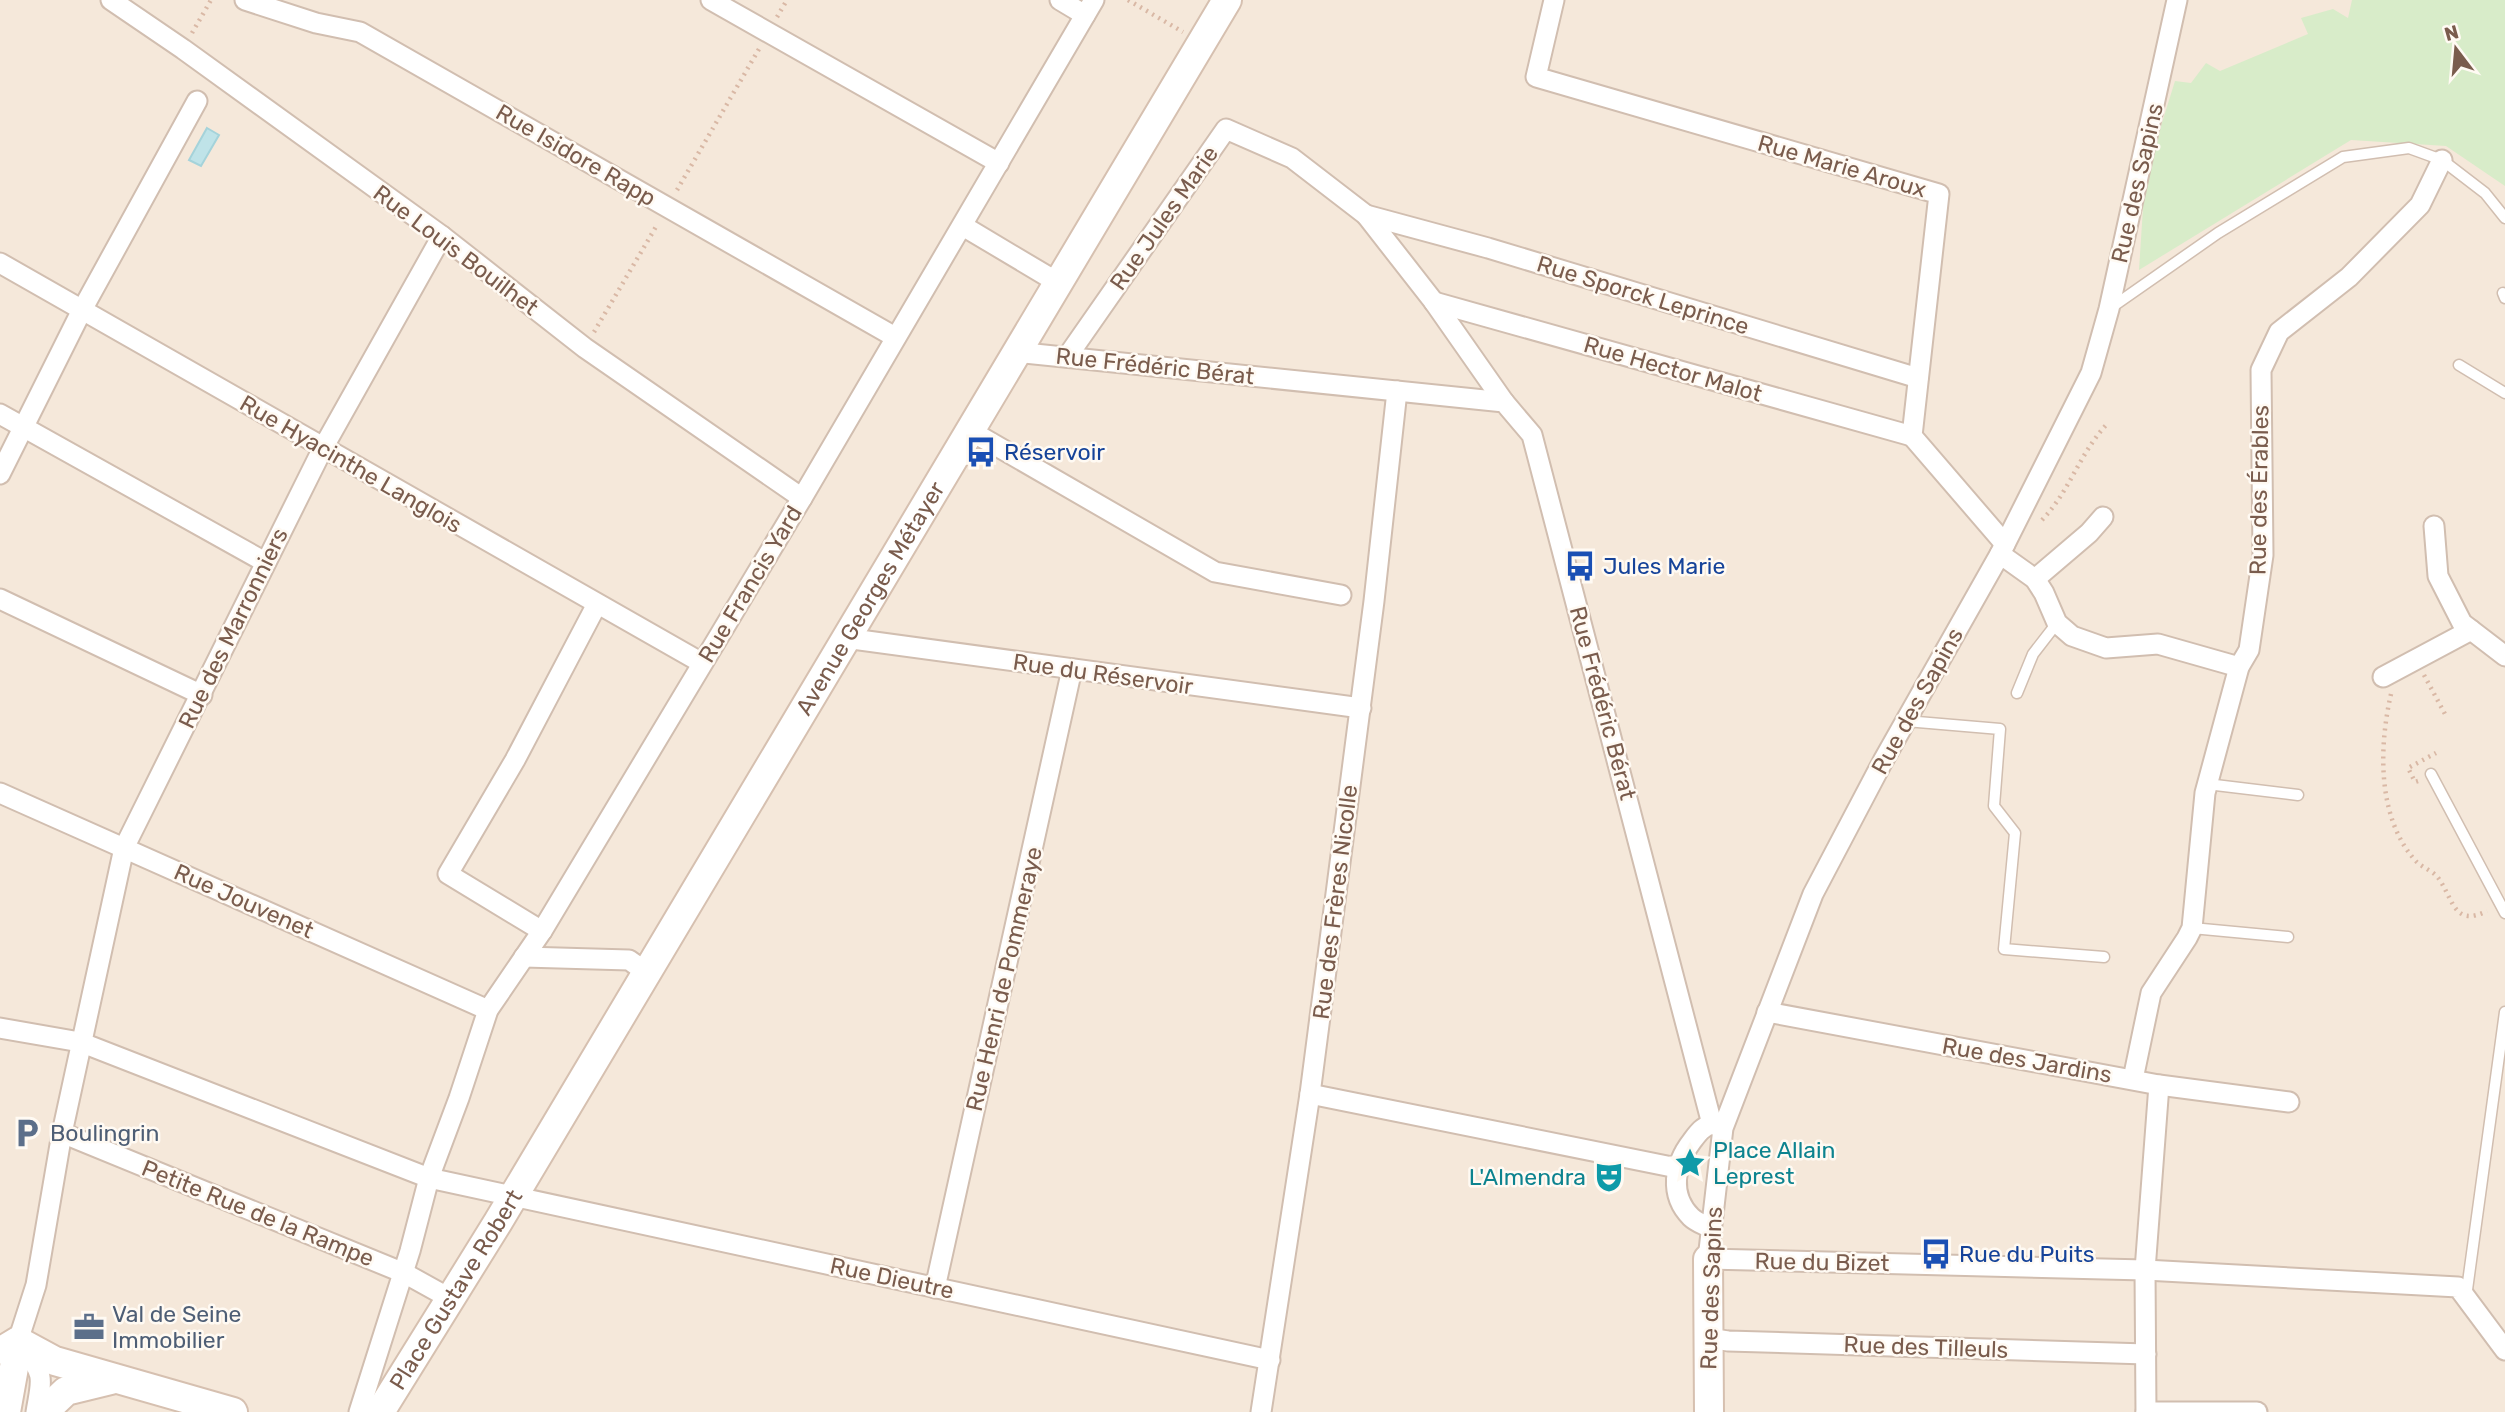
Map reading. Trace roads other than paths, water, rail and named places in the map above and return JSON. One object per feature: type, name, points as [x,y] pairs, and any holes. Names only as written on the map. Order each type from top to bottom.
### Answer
[{"type":"street","name":"Rue Louis Bouilhet","points":[[111,0],[183,48],[442,236],[585,348],[802,498]]},
{"type":"street","name":"Rue Isidore Rapp","points":[[245,0],[316,23],[360,32],[895,337]]},
{"type":"street","points":[[711,0],[999,163]]},
{"type":"street","points":[[1060,0],[1090,7]]},
{"type":"street","name":"Avenue Georges Métayer","points":[[513,1196],[1227,0]]},
{"type":"street","name":"Rue Marie Aroux","points":[[1554,0],[1536,77],[1939,194],[1912,436]]},
{"type":"street","name":"Rue des Sapins","points":[[1709,1412],[1708,1259],[1718,1126],[1767,1012],[1813,894],[2002,549],[2091,373],[2109,310],[2177,0]]},
{"type":"street","name":"Rue Francis Yard","points":[[429,1178],[488,1010],[542,931],[802,498],[1090,7]]},
{"type":"street","points":[[0,474],[82,310],[197,101]]},
{"type":"street","name":"Rue Jules Marie","points":[[1067,357],[1226,129],[1292,159],[1366,215],[1434,302],[1504,402]]},
{"type":"street","name":"Rue des Érables","points":[[2133,1079],[2151,993],[2192,928],[2207,784],[2239,667],[2249,650],[2263,555],[2261,370],[2279,332],[2349,277],[2420,205],[2442,160]]},
{"type":"street","name":"Rue Sporck Leprince","points":[[1366,215],[1488,248],[1918,378]]},
{"type":"street","points":[[963,226],[1057,282]]},
{"type":"street","name":"Rue des Marronniers","points":[[6,1343],[36,1285],[80,1042],[124,848],[323,448],[442,236]]},
{"type":"street","name":"Rue Hyacinthe Langlois","points":[[0,263],[702,663]]},
{"type":"street","name":"Rue Hector Malot","points":[[1434,302],[1912,436]]},
{"type":"street","name":"Rue Frédéric Bérat","points":[[1015,352],[1504,402],[1532,435],[1718,1126]]},
{"type":"street","name":"Rue des Frères Nicolle","points":[[1261,1412],[1310,1094],[1361,708],[1397,391]]},
{"type":"street","points":[[0,414],[265,562]]},
{"type":"street","points":[[969,430],[1215,572],[1341,595]]},
{"type":"street","points":[[1912,436],[2002,549],[2035,579],[2057,623],[2071,636],[2106,648],[2158,645],[2239,667]]},
{"type":"street","points":[[2035,579],[2090,533],[2102,517]]},
{"type":"street","points":[[2434,526],[2438,576],[2462,623],[2505,656]]},
{"type":"street","points":[[0,599],[202,695]]},
{"type":"street","points":[[542,931],[448,874],[514,760],[597,604]]},
{"type":"street","points":[[2390,673],[2471,630]]},
{"type":"street","name":"Rue du Réservoir","points":[[845,638],[1361,708]]},
{"type":"street","name":"Rue Henri de Pommeraye","points":[[935,1287],[1072,670]]},
{"type":"street","name":"Rue Jouvenet","points":[[0,793],[488,1010]]},
{"type":"street","points":[[524,957],[629,960],[646,972]]},
{"type":"street","name":"Rue des Jardins","points":[[1767,1012],[2159,1085],[2289,1102]]},
{"type":"street","points":[[0,1028],[80,1042],[429,1178]]},
{"type":"street","points":[[2159,1085],[2146,1270],[2146,1412],[2257,1412]]},
{"type":"street","points":[[1310,1094],[1676,1168]]},
{"type":"street","points":[[1710,1228],[1692,1218],[1681,1201],[1676,1185],[1676,1168],[1703,1126],[1718,1126]]},
{"type":"street","name":"Petite Rue de la Rampe","points":[[62,1133],[404,1273],[451,1299]]},
{"type":"street","name":"Place Gustave Robert","points":[[359,1412],[404,1273],[429,1178],[513,1196],[380,1412]]},
{"type":"street","name":"Rue Dieutre","points":[[513,1196],[1270,1360]]},
{"type":"street","name":"Rue du Bizet","points":[[1708,1259],[2146,1270],[2458,1287],[2466,1298]]},
{"type":"street","points":[[2466,1298],[2497,1328],[2505,1349]]},
{"type":"street","name":"Rue des Tilleuls","points":[[1707,1339],[2146,1354]]},
{"type":"street","points":[[6,1343],[55,1361],[233,1412]]},
{"type":"street","points":[[6,1343],[15,1362],[6,1412]]},
{"type":"street","points":[[6,1343],[39,1367],[41,1378],[36,1412]]},
{"type":"street","points":[[44,1412],[66,1391],[99,1381],[117,1379]]},
{"type":"lane","points":[[2109,310],[2218,233],[2343,157],[2409,148],[2442,160],[2485,193],[2505,218]]},
{"type":"lane","points":[[2459,365],[2505,393]]},
{"type":"lane","points":[[2017,693],[2033,654],[2057,623]]},
{"type":"lane","points":[[1906,721],[2000,729],[1994,806],[2015,833],[2004,949],[2104,957]]},
{"type":"lane","points":[[2431,774],[2503,908]]},
{"type":"lane","points":[[2207,784],[2298,795]]},
{"type":"lane","points":[[2192,928],[2288,937]]},
{"type":"lane","points":[[2466,1298],[2505,1012]]},
{"type":"water","points":[[207,128],[219,135],[201,166],[189,160]]},
{"type":"place","name":"Réservoir","points":[[981,452]]},
{"type":"place","name":"Jules Marie","points":[[1580,566]]},
{"type":"place","name":"Boulingrin","points":[[27,1133]]},
{"type":"place","name":"Place Allain Leprest","points":[[1690,1163]]},
{"type":"place","name":"L'Almendra","points":[[1609,1177]]},
{"type":"place","name":"Rue du Puits","points":[[1936,1254]]},
{"type":"place","name":"Val de Seine Immobilier","points":[[89,1327]]}]
